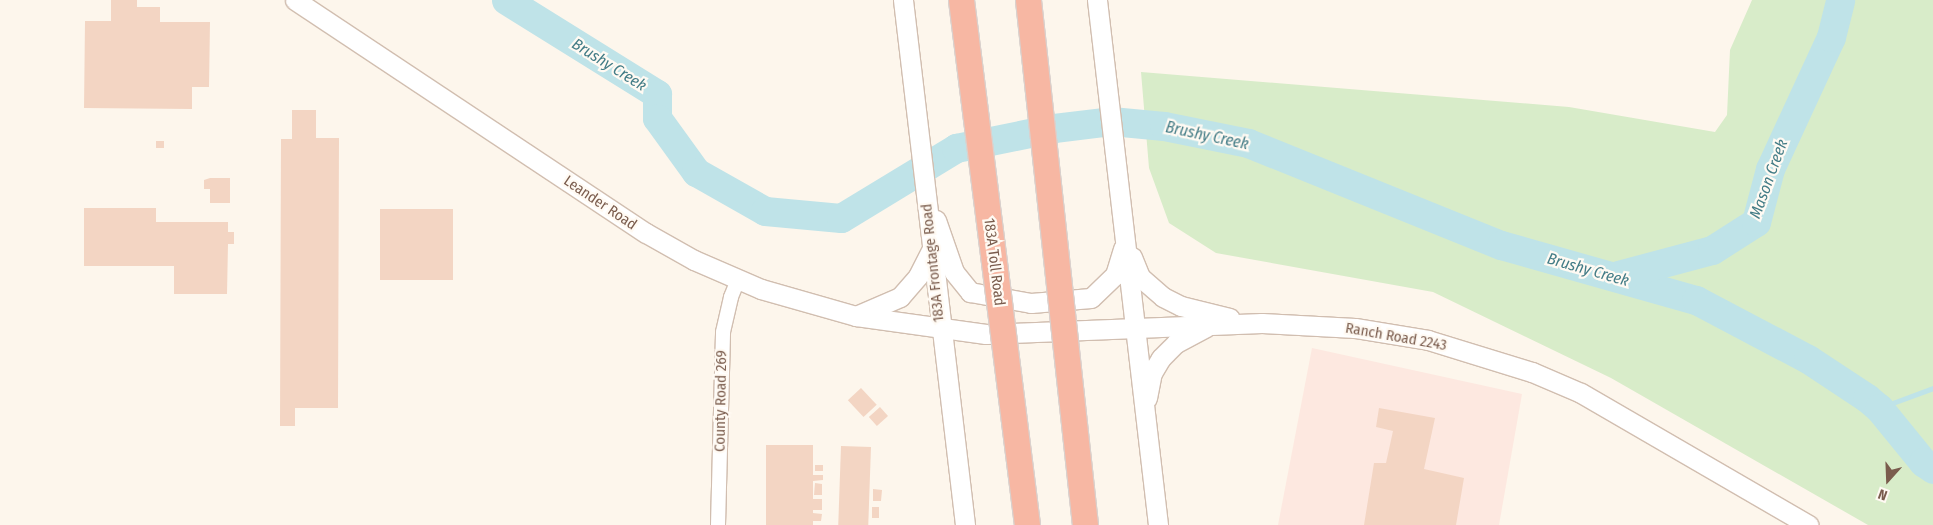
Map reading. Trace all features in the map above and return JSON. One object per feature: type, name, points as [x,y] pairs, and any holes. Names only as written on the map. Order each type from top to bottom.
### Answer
[{"type":"highway","name":"183A Toll Road","points":[[962,0],[1027,525]]},
{"type":"highway","points":[[1028,0],[1086,525]]},
{"type":"main road","name":"Leander Road","points":[[295,0],[646,233],[738,280],[813,305],[856,316],[939,328]]},
{"type":"main road","name":"183A Frontage Road","points":[[903,0],[925,188],[935,245],[939,328],[965,525]]},
{"type":"main road","points":[[1097,0],[1158,525]]},
{"type":"main road","points":[[856,316],[900,296],[918,276],[935,245],[970,292],[1032,303],[1091,298],[1115,275],[1126,240]]},
{"type":"main road","points":[[1126,240],[1140,277],[1162,297],[1181,306],[1253,323]]},
{"type":"main road","name":"Ranch Road 2243","points":[[939,328],[986,334],[1035,334],[1253,323],[1373,330],[1428,340],[1532,372],[1649,429],[1809,525]]},
{"type":"main road","points":[[1145,426],[1148,386],[1161,358],[1176,343],[1210,325]]},
{"type":"street","name":"County Road 269","points":[[718,525],[723,332],[730,296],[738,280]]},
{"type":"shaded area","points":[[1312,348],[1522,394],[1499,525],[1278,525]]},
{"type":"green space","points":[[1752,0],[1933,0],[1933,525],[1868,525],[1611,378],[1433,292],[1216,253],[1169,223],[1149,168],[1141,72],[1569,107],[1715,132],[1727,115],[1730,50]]},
{"type":"building","points":[[111,0],[137,0],[137,7],[160,7],[160,22],[210,22],[209,87],[192,87],[192,109],[84,108],[85,21],[111,21]]},
{"type":"building","points":[[292,110],[316,110],[316,138],[339,138],[338,408],[295,408],[295,426],[280,426],[281,139],[292,139]]},
{"type":"building","points":[[156,141],[164,141],[164,148],[156,148]]},
{"type":"building","points":[[210,178],[230,178],[230,203],[210,203],[210,189],[204,189],[204,180]]},
{"type":"building","points":[[84,208],[156,208],[156,222],[228,222],[228,232],[234,232],[234,244],[228,244],[227,294],[174,294],[174,266],[84,266]]},
{"type":"building","points":[[380,209],[453,209],[453,280],[380,280]]},
{"type":"building","points":[[861,388],[877,405],[864,417],[848,400]]},
{"type":"building","points":[[880,407],[888,416],[877,426],[869,417]]},
{"type":"building","points":[[1379,408],[1435,418],[1424,469],[1464,478],[1456,525],[1364,525],[1374,463],[1386,463],[1393,431],[1376,427]]},
{"type":"building","points":[[766,445],[813,445],[813,525],[766,525]]},
{"type":"building","points":[[841,446],[871,447],[868,525],[838,525]]},
{"type":"building","points":[[815,465],[823,465],[823,471],[815,471]]},
{"type":"building","points":[[813,475],[823,475],[823,480],[813,481]]},
{"type":"building","points":[[815,483],[822,484],[822,495],[814,495]]},
{"type":"building","points":[[873,489],[882,490],[881,501],[873,501]]},
{"type":"building","points":[[813,499],[822,499],[822,510],[813,510]]},
{"type":"building","points":[[872,507],[879,507],[879,518],[872,518]]},
{"type":"building","points":[[813,513],[822,514],[821,521],[812,521]]},
{"type":"waterway","name":"Brushy Creek","points":[[506,0],[657,94],[657,118],[696,172],[765,211],[841,218],[956,148],[1054,128],[1111,121],[1164,126],[1248,143],[1501,245],[1696,300],[1808,359],[1867,398],[1879,408],[1923,462],[1933,469]]},
{"type":"waterway","name":"Mason Creek","points":[[1618,275],[1712,250],[1756,222],[1770,169],[1831,37],[1840,0]]},
{"type":"waterway","points":[[1879,408],[1933,388]]}]
